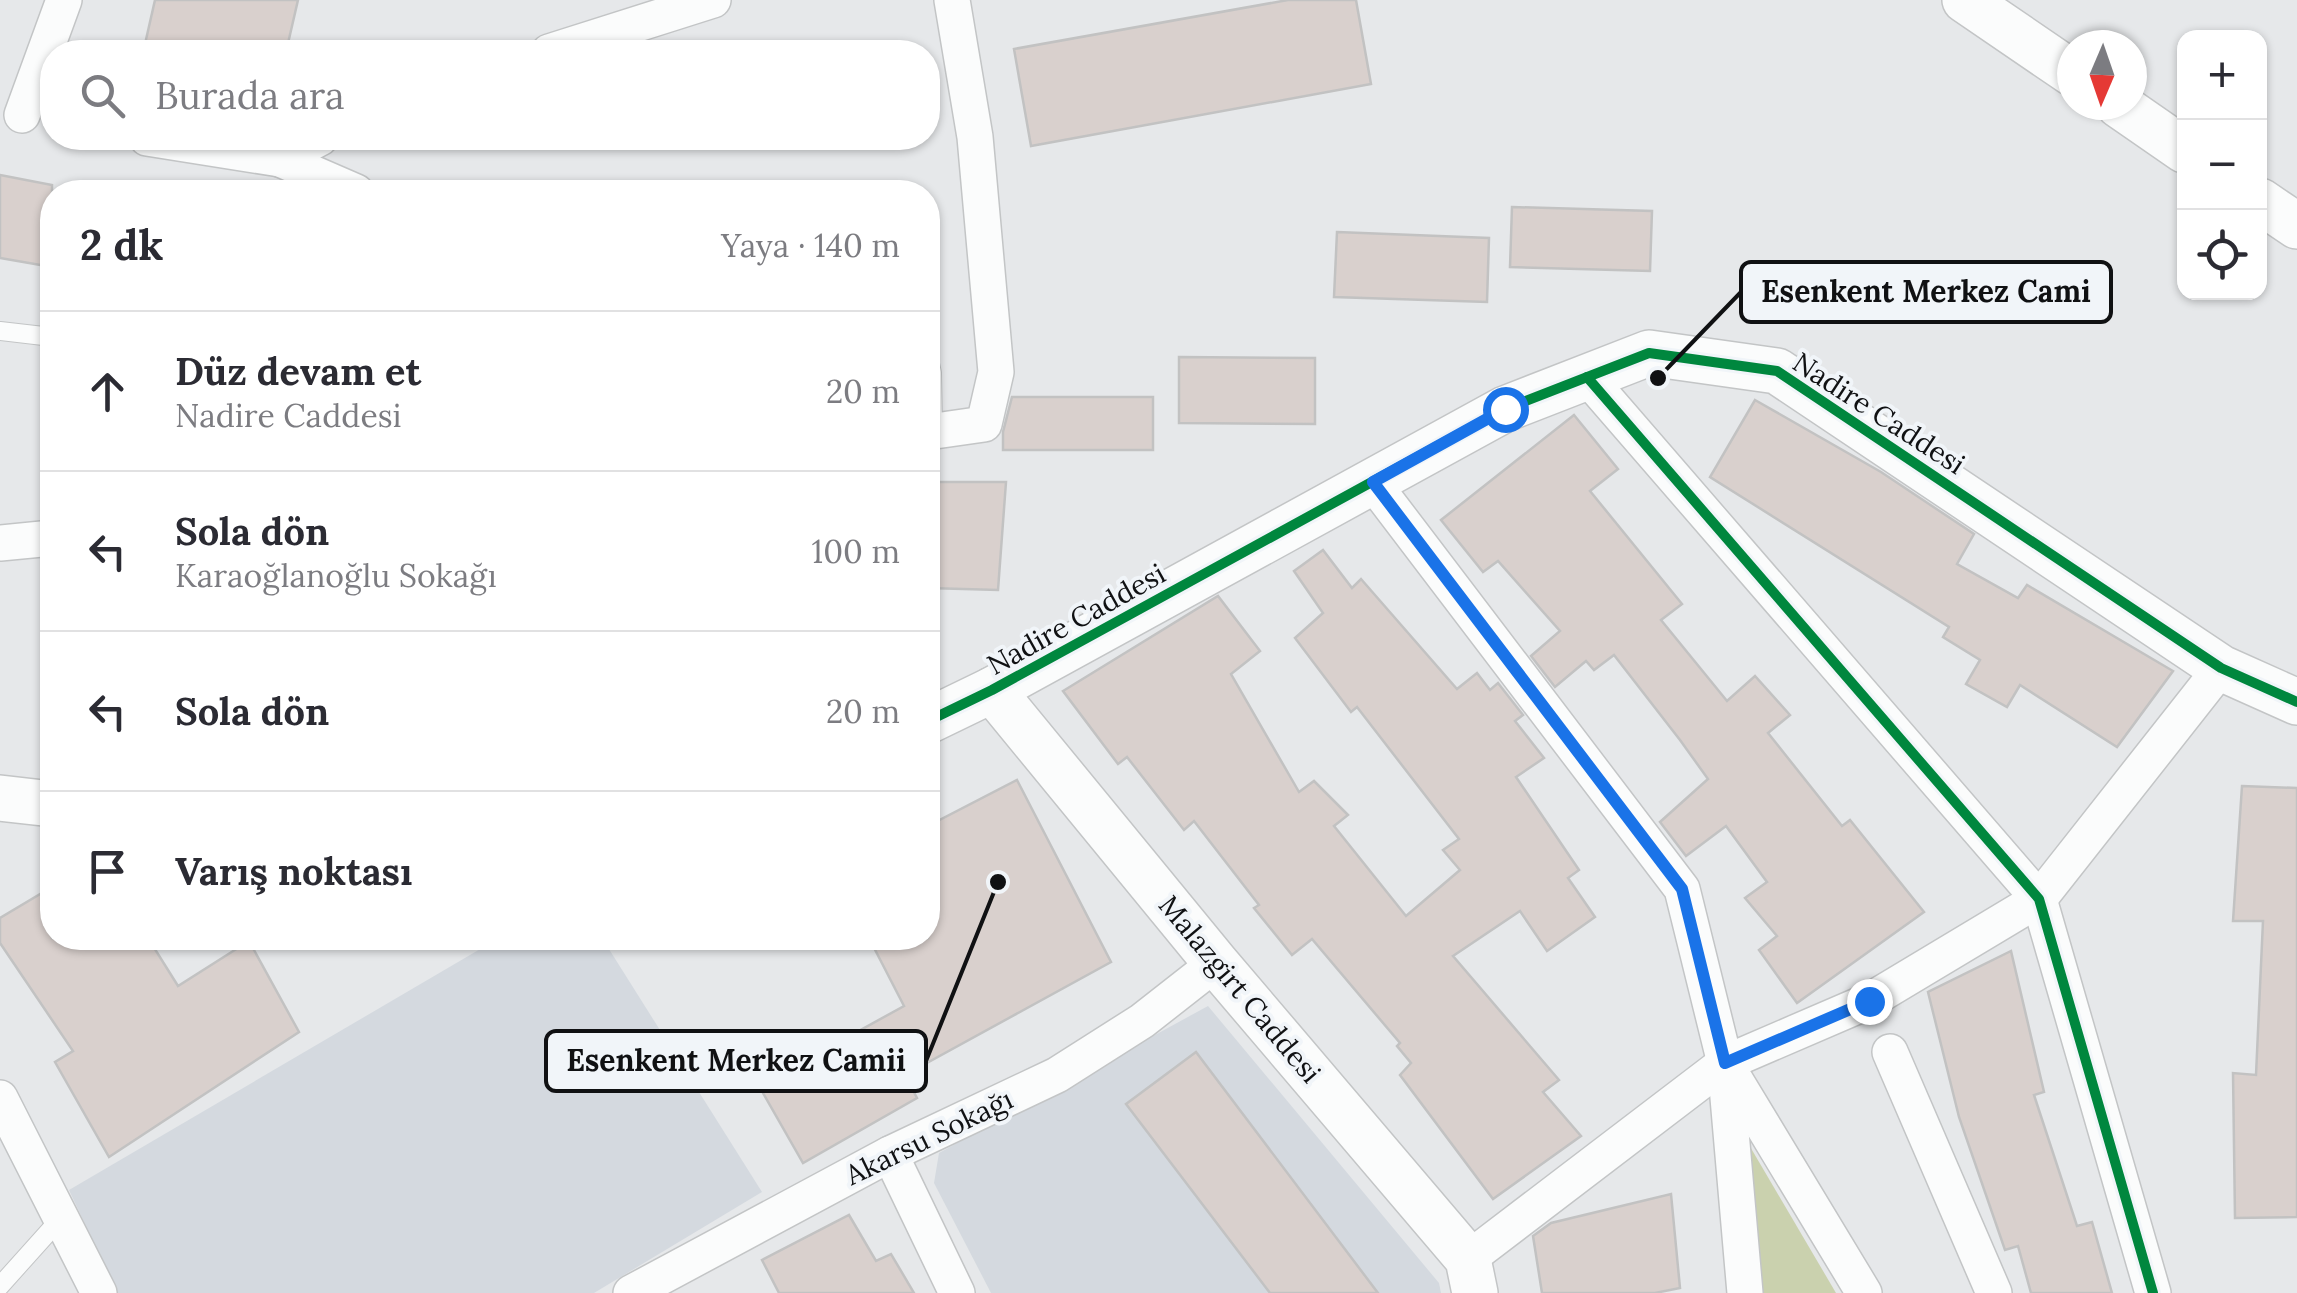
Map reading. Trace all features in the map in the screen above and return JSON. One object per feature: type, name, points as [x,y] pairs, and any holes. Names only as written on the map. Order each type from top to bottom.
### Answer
[{"type":"street","points":[[50,40],[64,0]]},
{"type":"street","points":[[587,40],[713,0]]},
{"type":"street","points":[[940,430],[984,424],[996,372],[975,137],[952,0]]},
{"type":"street","points":[[1965,0],[2057,63]]},
{"type":"street","points":[[25,115],[40,71]]},
{"type":"street","points":[[2141,120],[2177,145]]},
{"type":"street","points":[[223,150],[280,159],[328,180]]},
{"type":"street","points":[[280,159],[297,150]]},
{"type":"street","points":[[2267,206],[2297,226]]},
{"type":"street","name":"Nadire Caddesi","points":[[940,710],[992,690],[1505,409],[1649,353],[1777,371],[2221,668],[2297,702]]},
{"type":"street","points":[[1587,377],[2039,900],[2152,1293]]},
{"type":"street","points":[[1373,482],[1682,889],[1725,1063],[1745,1293]]},
{"type":"street","points":[[0,543],[40,539]]},
{"type":"street","points":[[1472,1276],[1725,1063],[1869,1001],[2039,900],[2221,668]]},
{"type":"street","name":"Malazgirt Caddesi","points":[[992,690],[1472,1276]]},
{"type":"street","points":[[0,798],[40,803]]},
{"type":"street","name":"Akarsu Sokağı","points":[[632,1293],[890,1154],[1071,1066],[1142,1020],[1216,963]]},
{"type":"street","points":[[1890,1052],[1994,1293]]},
{"type":"street","points":[[1725,1063],[1864,1293]]},
{"type":"street","points":[[0,1098],[61,1218],[90,1288]]},
{"type":"street","points":[[890,1154],[957,1293]]},
{"type":"lane","points":[[0,332],[40,336]]},
{"type":"lane","points":[[0,1286],[61,1218]]},
{"type":"shaded area","points":[[479,950],[610,950],[762,1192],[594,1293],[117,1293],[69,1190]]},
{"type":"shaded area","points":[[1208,1006],[1439,1283],[1441,1293],[991,1293],[934,1183],[939,1153]]},
{"type":"green space","points":[[1735,1121],[1836,1293],[1763,1293]]},
{"type":"building","points":[[155,0],[298,0],[289,40],[146,40]]},
{"type":"building","points":[[1288,0],[1356,0],[1371,84],[1031,146],[1014,49]]},
{"type":"building","points":[[0,175],[40,183],[40,265],[0,258]]},
{"type":"building","points":[[1512,207],[1652,211],[1650,271],[1510,267]]},
{"type":"building","points":[[1337,232],[1489,238],[1487,302],[1334,297]]},
{"type":"building","points":[[1179,357],[1315,358],[1315,424],[1179,423]]},
{"type":"building","points":[[1012,397],[1153,397],[1153,450],[1003,450],[1003,432]]},
{"type":"building","points":[[1755,400],[1881,472],[1974,534],[1957,564],[2018,598],[2027,585],[2173,671],[2117,747],[2020,685],[2007,707],[1966,684],[1980,660],[1943,637],[1949,627],[1710,477]]},
{"type":"building","points":[[1574,415],[1618,469],[1590,491],[1682,604],[1661,620],[1727,701],[1755,676],[1790,715],[1768,733],[1842,826],[1850,820],[1924,912],[1797,1003],[1759,950],[1777,936],[1745,898],[1767,882],[1726,826],[1686,856],[1660,822],[1708,779],[1680,740],[1614,655],[1594,670],[1586,661],[1555,687],[1531,656],[1560,631],[1498,561],[1483,572],[1441,520]]},
{"type":"building","points":[[940,482],[1006,482],[998,590],[940,588]]},
{"type":"building","points":[[1323,550],[1352,588],[1361,579],[1457,689],[1477,673],[1490,690],[1498,683],[1523,715],[1515,721],[1544,758],[1516,777],[1579,870],[1568,878],[1595,917],[1547,951],[1520,911],[1453,956],[1559,1080],[1543,1092],[1581,1136],[1493,1199],[1400,1075],[1411,1063],[1397,1046],[1400,1043],[1312,939],[1292,955],[1194,821],[1184,830],[1127,757],[1118,764],[1063,691],[1218,596],[1260,651],[1231,674],[1299,792],[1314,781],[1348,815],[1334,826],[1406,916],[1460,870],[1443,850],[1459,839],[1357,707],[1351,712],[1295,638],[1323,613],[1294,571]]},
{"type":"building","points":[[1017,780],[1111,962],[905,1075],[917,1098],[803,1163],[759,1086],[904,1006],[875,950],[940,950],[940,820]]},
{"type":"building","points":[[2242,786],[2297,788],[2297,1217],[2235,1218],[2233,1073],[2256,1075],[2263,921],[2233,921]]},
{"type":"building","points":[[40,894],[40,950],[156,950],[178,986],[235,950],[254,950],[299,1032],[109,1157],[55,1062],[73,1051],[0,943],[0,918]]},
{"type":"building","points":[[2011,951],[2044,1092],[2034,1095],[2077,1226],[2092,1222],[2112,1293],[2031,1293],[2018,1246],[2005,1250],[1959,1117],[1928,992]]},
{"type":"building","points":[[1196,1052],[1378,1293],[1270,1293],[1126,1104]]},
{"type":"building","points":[[1671,1194],[1680,1288],[1655,1293],[1542,1293],[1533,1236],[1551,1223]]},
{"type":"building","points":[[849,1215],[876,1261],[891,1254],[914,1293],[779,1293],[762,1260]]},
{"type":"cycle path","points":[[940,715],[1505,409],[1649,353],[1777,371],[2221,668],[2297,702]]},
{"type":"cycle path","points":[[1587,377],[2039,899],[2153,1293]]},
{"type":"place","name":"Esenkent Merkez Cami","points":[[1658,378]]},
{"type":"place","name":"Esenkent Merkez Camii","points":[[998,882]]},
{"type":"route","points":[[1505,409],[1373,482],[1682,889],[1725,1063],[1869,1001]]}]
